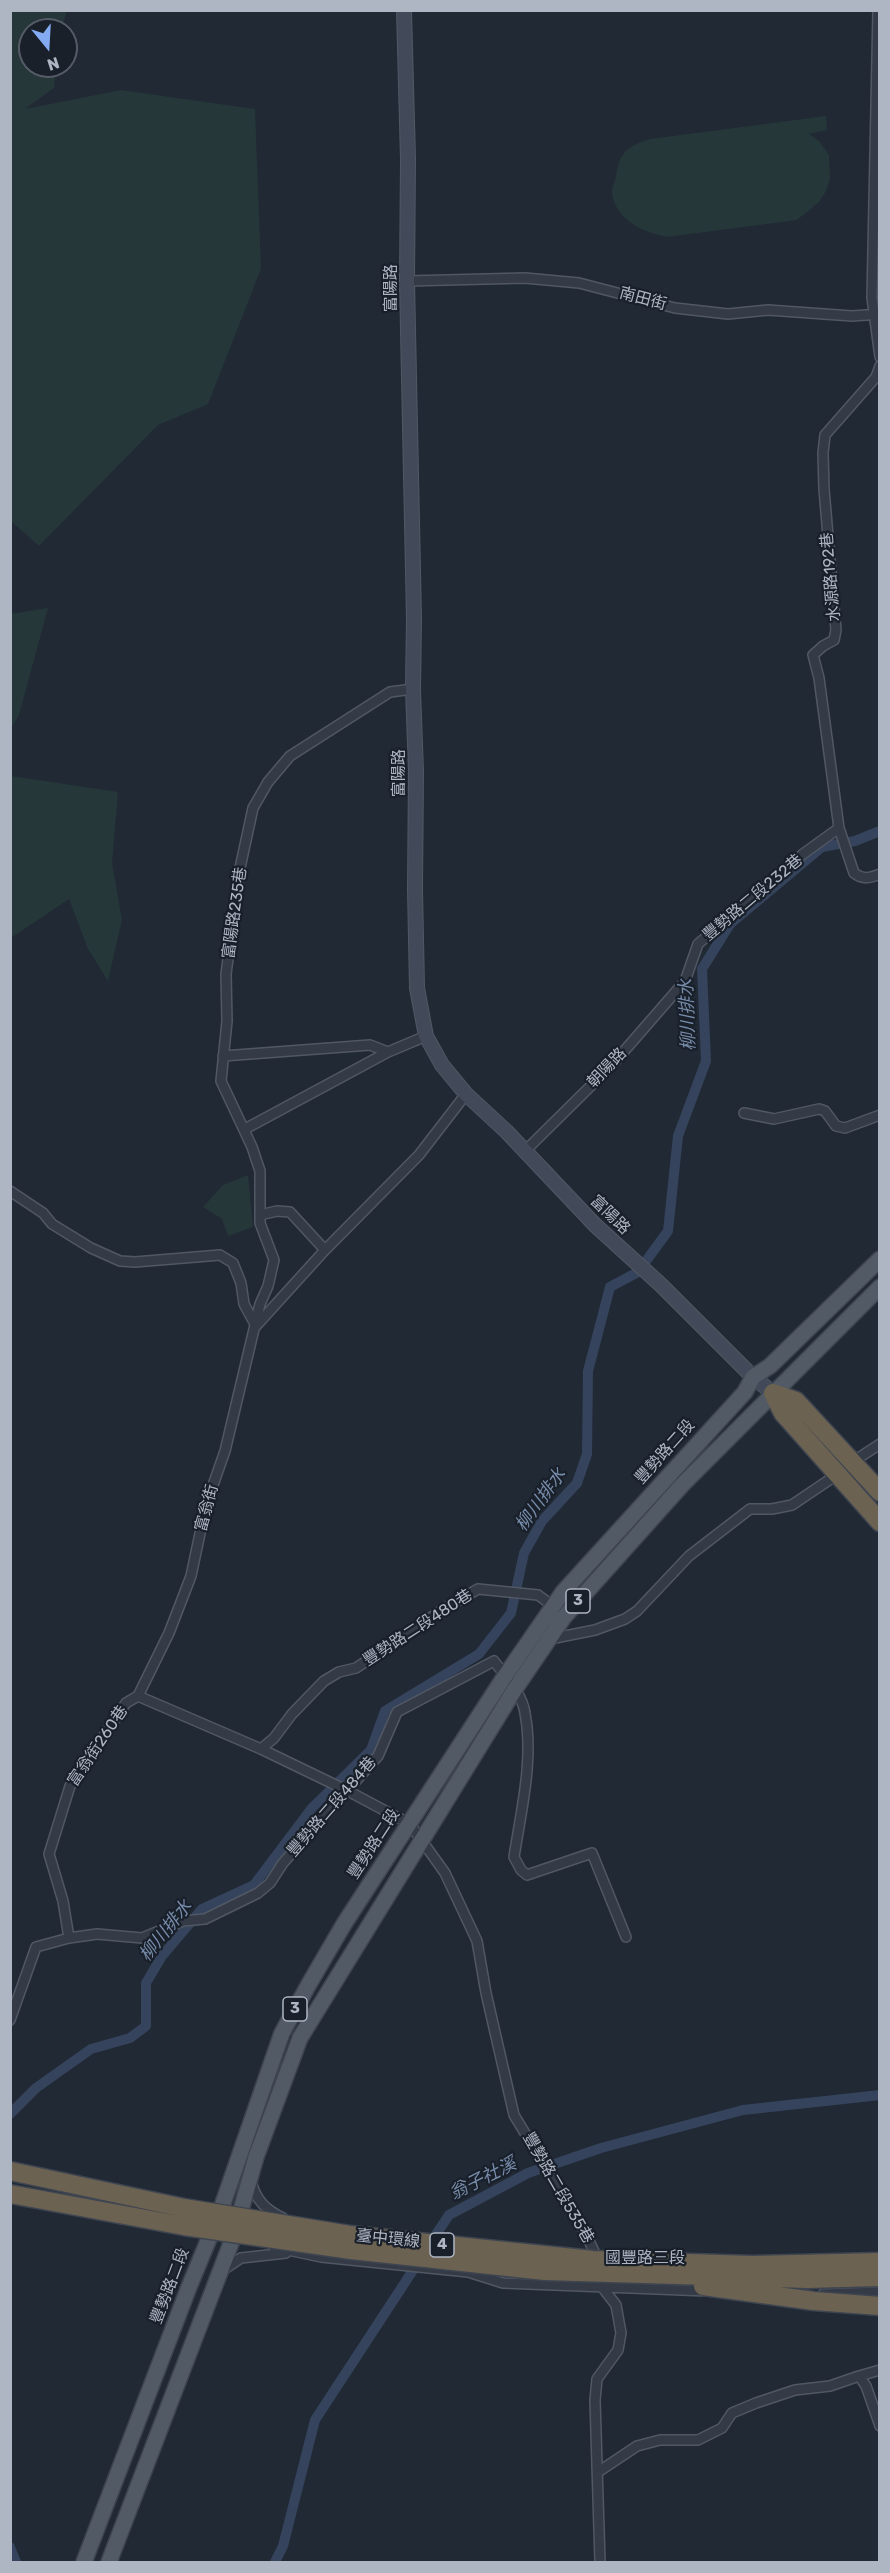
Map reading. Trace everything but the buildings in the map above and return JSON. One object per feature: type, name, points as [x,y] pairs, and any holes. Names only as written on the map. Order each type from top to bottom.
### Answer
[{"type":"highway","points":[[773,1393],[796,1401],[879,1492]]},
{"type":"highway","points":[[773,1393],[783,1413],[879,1522]]},
{"type":"highway","name":"臺中環線","points":[[10,2171],[184,2208],[350,2235],[593,2260],[752,2265],[879,2260]]},
{"type":"highway","name":"臺中環線","points":[[10,2194],[184,2226],[351,2250],[544,2271],[807,2279],[879,2277]]},
{"type":"highway","points":[[752,2265],[879,2253]]},
{"type":"highway","points":[[621,2275],[814,2301],[879,2306]]},
{"type":"highway","points":[[601,2282],[813,2281],[879,2277]]},
{"type":"main road","name":"豐勢路二段","points":[[109,2562],[233,2238],[251,2172],[300,2038],[515,1689],[549,1639],[559,1612],[578,1575],[745,1392],[753,1377],[770,1366],[879,1259]]},
{"type":"main road","name":"豐勢路二段","points":[[84,2562],[220,2212],[282,2033],[344,1924],[505,1676],[559,1612],[879,1287]]},
{"type":"street","name":"富陽路","points":[[404,10],[408,159],[407,282],[414,619],[412,689],[416,772],[417,988],[426,1036],[442,1065],[466,1094],[525,1151],[595,1225],[661,1285],[753,1377],[773,1393]]},
{"type":"street","points":[[878,10],[872,298],[878,315],[879,357]]},
{"type":"street","name":"南田街","points":[[407,282],[536,279],[579,283],[675,308],[718,313],[768,310],[852,316],[878,315]]},
{"type":"street","name":"水源路192巷","points":[[879,366],[876,377],[825,435],[823,453],[836,630],[834,640],[822,646],[813,655],[819,678],[839,828],[854,873],[860,878],[869,878],[879,874]]},
{"type":"street","name":"富陽路235巷","points":[[256,1326],[260,1304],[268,1286],[274,1260],[260,1215],[261,1171],[221,1081],[227,1021],[226,974],[240,868],[253,808],[268,782],[290,756],[390,692],[412,689]]},
{"type":"street","name":"豐勢路二段232巷","points":[[685,981],[698,944],[803,854],[839,828]]},
{"type":"street","name":"朝陽路","points":[[525,1151],[612,1065],[685,981]]},
{"type":"street","points":[[244,1129],[388,1052],[426,1036]]},
{"type":"street","points":[[223,1056],[370,1045],[388,1052]]},
{"type":"street","name":"富翁街","points":[[138,1696],[168,1633],[191,1576],[206,1505],[225,1451],[256,1326],[325,1250],[419,1155],[466,1094]]},
{"type":"street","points":[[744,1113],[774,1119],[819,1109],[825,1111],[836,1126],[844,1128],[879,1115]]},
{"type":"street","points":[[10,1191],[43,1213],[51,1224],[91,1248],[120,1261],[135,1262],[220,1255],[232,1263],[241,1283],[244,1304],[256,1326]]},
{"type":"street","points":[[260,1215],[277,1211],[290,1212],[325,1250]]},
{"type":"street","points":[[857,1459],[879,1444]]},
{"type":"street","points":[[549,1639],[595,1630],[625,1619],[637,1611],[676,1568],[750,1509],[772,1509],[792,1505],[832,1478]]},
{"type":"street","name":"豐勢路二段480巷","points":[[261,1749],[274,1738],[292,1714],[324,1681],[339,1672],[356,1668],[442,1610],[478,1589],[538,1595],[559,1612]]},
{"type":"street","name":"豐勢路二段484巷","points":[[69,1938],[97,1934],[142,1938],[183,1921],[205,1919],[258,1893],[270,1882],[344,1789],[378,1756],[397,1712],[494,1661],[505,1676]]},
{"type":"street","points":[[505,1676],[515,1689],[525,1712],[528,1755],[514,1857],[521,1870],[527,1875],[592,1853],[626,1937]]},
{"type":"street","points":[[138,1696],[327,1780],[410,1824]]},
{"type":"street","name":"富翁街260巷","points":[[69,1938],[63,1900],[49,1854],[63,1803],[70,1786],[126,1703],[138,1696]]},
{"type":"street","name":"豐勢路二段535巷","points":[[410,1824],[423,1839],[445,1873],[477,1941],[512,2107],[586,2234],[597,2258],[601,2282],[616,2305],[621,2333],[618,2350],[597,2379],[595,2400],[600,2562]]},
{"type":"street","points":[[10,2020],[36,1947],[69,1938]]},
{"type":"street","name":"國豐路三段","points":[[251,2172],[253,2189],[263,2206],[274,2214],[305,2228]]},
{"type":"street","name":"國豐路三段","points":[[220,2212],[305,2228],[597,2258],[879,2260]]},
{"type":"street","name":"國豐路三段","points":[[210,2236],[233,2238],[296,2252],[468,2272],[502,2283],[601,2282],[785,2294],[879,2292]]},
{"type":"street","name":"國豐路三段","points":[[215,2282],[226,2267],[241,2258],[296,2252]]},
{"type":"street","name":"國豐路三段","points":[[468,2272],[498,2267],[601,2282]]},
{"type":"street","points":[[598,2472],[637,2446],[660,2440],[698,2440],[722,2428],[732,2413],[756,2403],[795,2390],[830,2386],[879,2370]]},
{"type":"street","points":[[859,2376],[866,2386],[879,2426]]},
{"type":"shaded area","points":[[11,10],[67,11],[65,18],[18,18],[18,78],[55,78],[54,88],[25,109],[121,90],[255,109],[261,269],[208,404],[158,425],[39,546],[11,521]]},
{"type":"shaded area","points":[[826,116],[827,130],[809,134],[819,141],[829,155],[830,179],[819,202],[797,220],[667,237],[632,224],[619,211],[615,203],[612,190],[622,155],[642,142],[650,139]]},
{"type":"shaded area","points":[[48,608],[19,715],[11,728],[11,614]]},
{"type":"shaded area","points":[[11,776],[118,792],[112,863],[122,920],[108,981],[88,949],[69,899],[11,938]]},
{"type":"shaded area","points":[[248,1175],[253,1227],[228,1236],[222,1219],[203,1207],[223,1185]]},
{"type":"waterway","name":"柳川排水","points":[[10,2114],[36,2088],[91,2049],[130,2038],[146,2026],[146,1983],[162,1956],[202,1909],[254,1885],[312,1808],[371,1750],[385,1711],[479,1654],[511,1613],[524,1553],[542,1521],[577,1483],[587,1454],[588,1371],[610,1287],[638,1272],[668,1231],[678,1136],[706,1061],[702,969],[730,924],[822,847],[855,841],[880,831]]},
{"type":"waterway","name":"翁子社溪","points":[[429,2245],[449,2215],[528,2173],[601,2148],[743,2110],[880,2095]]},
{"type":"waterway","name":"翁子社溪","points":[[275,2562],[283,2546],[315,2420],[419,2261]]},
{"type":"waterway","points":[[10,2547],[16,2562]]}]
